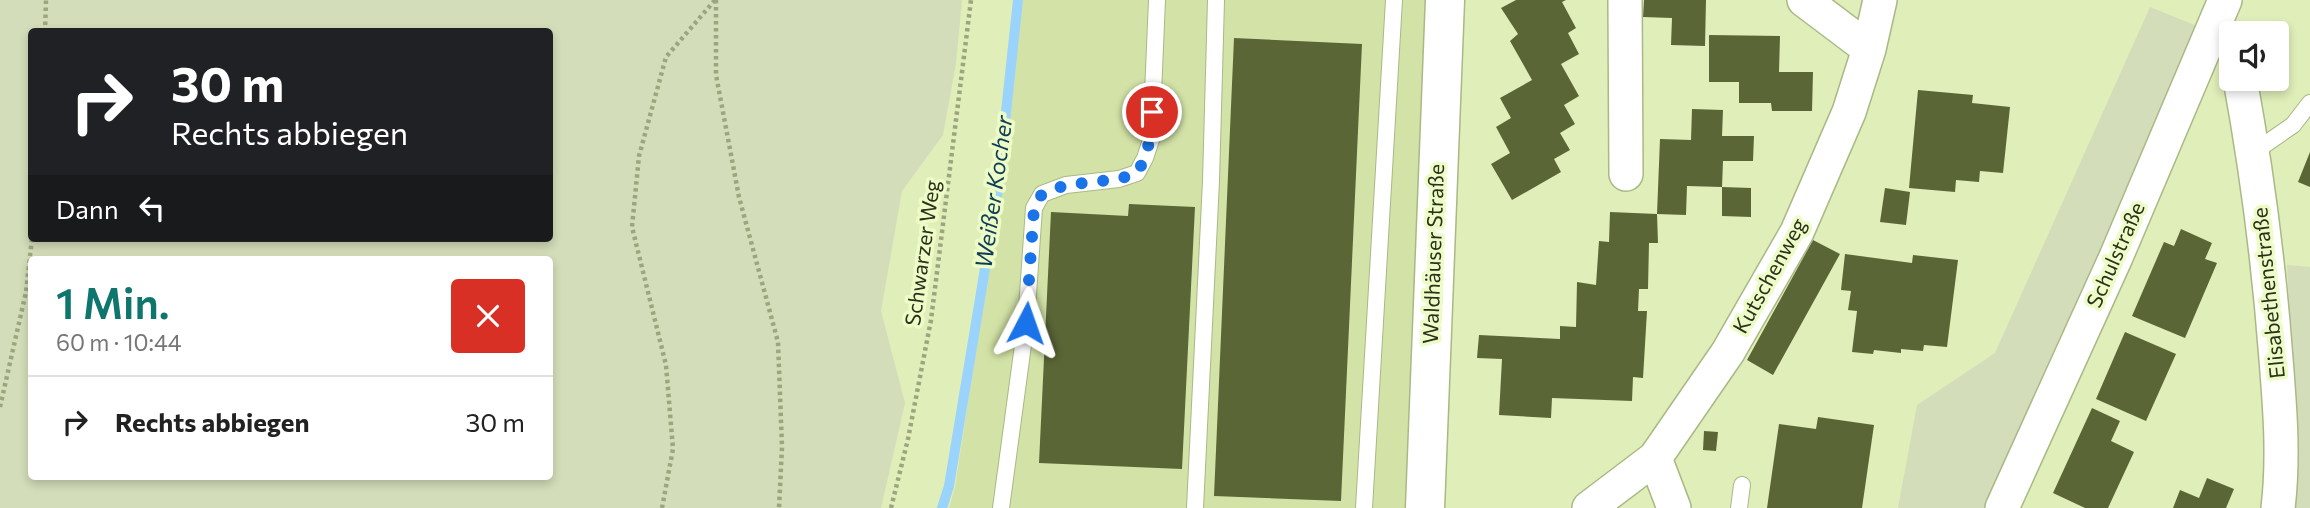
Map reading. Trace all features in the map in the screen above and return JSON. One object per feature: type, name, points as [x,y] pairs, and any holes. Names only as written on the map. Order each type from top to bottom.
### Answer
[{"type":"street","name":"Waldhäuser Straße","points":[[1425,508],[1445,0]]},
{"type":"street","points":[[1625,0],[1626,174]]},
{"type":"street","points":[[1804,0],[1869,49]]},
{"type":"street","name":"Kutschenweg","points":[[1589,508],[1655,458],[1727,352],[1797,232],[1849,112],[1869,49],[1880,0]]},
{"type":"street","points":[[2226,0],[2230,21]]},
{"type":"street","name":"Schulstraße","points":[[2002,508],[2116,257],[2226,0]]},
{"type":"street","name":"Elisabethenstraße","points":[[2242,91],[2254,152],[2270,274],[2281,424],[2278,508]]},
{"type":"street","points":[[1655,458],[1674,508]]},
{"type":"lane","points":[[1001,508],[1026,323],[1034,208],[1042,194],[1066,185],[1119,179],[1137,173],[1151,139],[1157,0]]},
{"type":"lane","points":[[1195,508],[1216,0]]},
{"type":"lane","points":[[1364,508],[1394,0]]},
{"type":"lane","points":[[2254,152],[2293,125],[2310,103]]},
{"type":"lane","points":[[1739,508],[1742,485]]},
{"type":"path","points":[[45,28],[46,0]]},
{"type":"path","points":[[715,0],[716,75],[740,197],[778,342],[782,447],[779,508]]},
{"type":"path","points":[[662,508],[673,449],[666,365],[632,227],[638,168],[666,57],[715,0]]},
{"type":"path","name":"Schwarzer Weg","points":[[891,508],[908,439],[931,320],[971,0]]},
{"type":"path","points":[[0,407],[28,274]]},
{"type":"shaded area","points":[[0,0],[962,0],[956,63],[943,135],[902,191],[881,311],[905,403],[881,508],[0,508]]},
{"type":"shaded area","points":[[1022,0],[1440,0],[1418,508],[949,508],[955,487],[999,200]]},
{"type":"shaded area","points":[[2150,7],[2202,28],[1992,508],[1898,508],[1917,405],[1995,353]]},
{"type":"shaded area","points":[[2287,265],[2310,267],[2310,508],[2294,508],[2297,478]]},
{"type":"building","points":[[1516,0],[1566,0],[1562,2],[1576,28],[1568,33],[1579,54],[1561,64],[1579,96],[1564,105],[1575,124],[1560,133],[1570,150],[1554,159],[1561,172],[1512,200],[1491,164],[1510,153],[1496,127],[1511,118],[1500,98],[1532,80],[1510,41],[1518,34],[1501,8]]},
{"type":"building","points":[[1644,0],[1706,0],[1705,46],[1671,45],[1672,18],[1643,17]]},
{"type":"building","points":[[1709,35],[1780,36],[1779,72],[1813,72],[1812,111],[1772,111],[1771,103],[1739,103],[1739,82],[1709,82]]},
{"type":"building","points":[[1234,38],[1362,44],[1341,501],[1214,496]]},
{"type":"building","points":[[1918,90],[1973,95],[1972,103],[2010,107],[2003,173],[1980,171],[1979,182],[1956,180],[1955,192],[1909,188]]},
{"type":"building","points":[[1692,109],[1723,110],[1722,136],[1754,136],[1753,161],[1723,161],[1722,187],[1687,186],[1686,215],[1657,214],[1660,139],[1691,140]]},
{"type":"building","points":[[2310,152],[2310,187],[2298,182]]},
{"type":"building","points":[[1722,187],[1751,188],[1751,217],[1722,216]]},
{"type":"building","points":[[1885,188],[1910,192],[1906,225],[1880,222]]},
{"type":"building","points":[[1129,204],[1195,207],[1182,469],[1039,463],[1051,212],[1128,216]]},
{"type":"building","points":[[1610,212],[1657,214],[1658,243],[1649,243],[1648,289],[1639,289],[1638,311],[1647,311],[1643,378],[1633,377],[1632,401],[1552,398],[1551,418],[1499,415],[1502,359],[1477,358],[1479,335],[1560,339],[1560,326],[1576,327],[1577,282],[1596,285],[1599,241],[1609,242]]},
{"type":"building","points":[[2181,229],[2212,243],[2205,259],[2217,263],[2185,338],[2132,316],[2164,242],[2174,246]]},
{"type":"building","points":[[1813,240],[1840,254],[1773,375],[1747,360]]},
{"type":"building","points":[[1845,254],[1912,263],[1913,255],[1958,260],[1947,347],[1924,345],[1923,351],[1901,349],[1901,353],[1874,350],[1873,354],[1852,352],[1857,311],[1848,310],[1851,291],[1841,290]]},
{"type":"building","points":[[2125,332],[2176,354],[2146,421],[2096,399]]},
{"type":"building","points":[[2092,408],[2120,421],[2111,441],[2134,452],[2108,508],[2085,508],[2053,493]]},
{"type":"building","points":[[1818,417],[1874,425],[1862,508],[1767,508],[1779,424],[1816,429]]},
{"type":"building","points":[[1704,431],[1718,432],[1716,451],[1703,450]]},
{"type":"building","points":[[2207,478],[2234,489],[2226,508],[2173,508],[2180,490],[2199,498]]},
{"type":"waterway","name":"Weißer Kocher","points":[[942,508],[949,486],[997,196],[1018,0]]},
{"type":"route","points":[[1026,323],[1034,208],[1042,194],[1066,185],[1119,179],[1137,173],[1151,139],[1152,112]]}]
